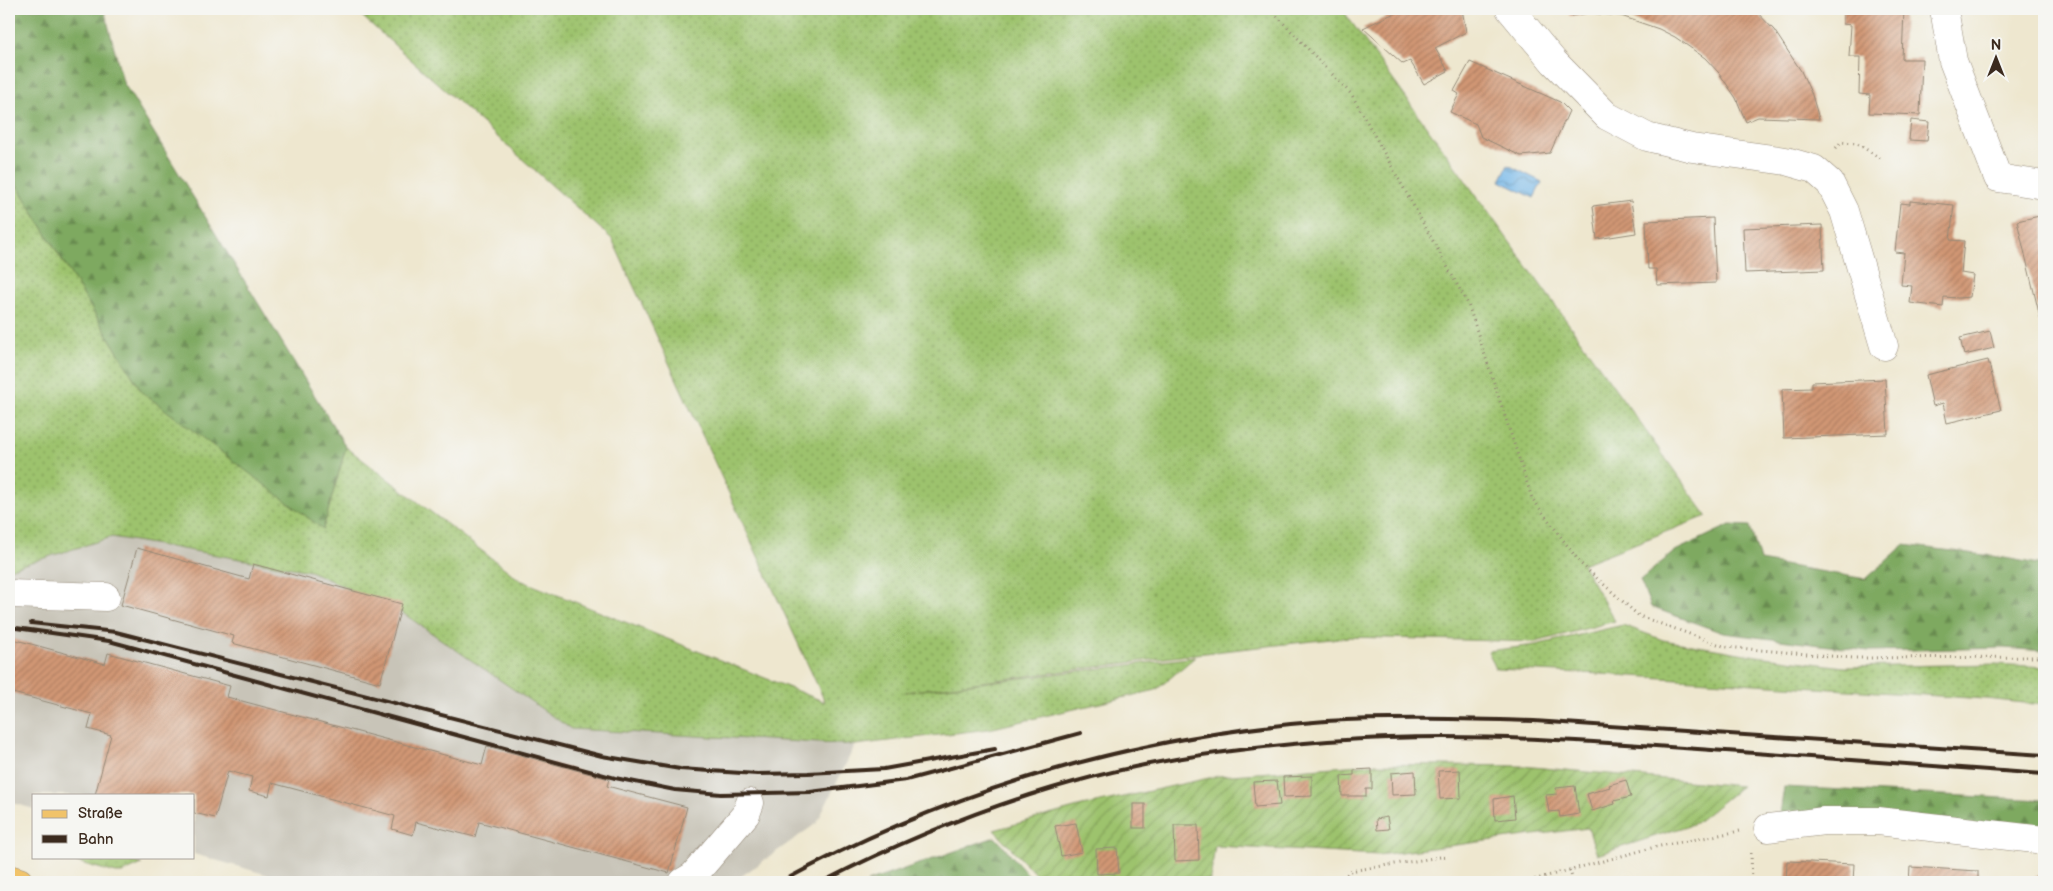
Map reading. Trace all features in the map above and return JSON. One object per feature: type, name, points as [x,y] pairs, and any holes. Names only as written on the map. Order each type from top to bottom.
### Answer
[{"type":"main road","points":[[9,879],[19,882]]},
{"type":"street","points":[[1510,9],[1554,62],[1607,116],[1647,137],[1692,148],[1786,161],[1814,170],[1830,183],[1840,201],[1884,346]]},
{"type":"street","points":[[1944,9],[1953,61],[1998,178],[2044,185]]},
{"type":"street","points":[[9,594],[106,597]]},
{"type":"street","points":[[683,882],[693,876],[746,814],[750,804]]},
{"type":"street","points":[[1768,828],[1824,821],[1878,821],[2044,840]]},
{"type":"path","points":[[1270,9],[1352,95],[1468,304],[1532,498],[1582,564],[1640,616],[1726,647],[1853,658],[2044,657]]},
{"type":"path","points":[[1814,170],[1841,142],[1856,144],[1883,160]]},
{"type":"path","points":[[1525,882],[1655,847],[1733,832],[1768,828]]},
{"type":"path","points":[[1340,882],[1350,871],[1447,856]]},
{"type":"path","points":[[1570,870],[1573,882]]},
{"type":"shaded area","points":[[112,537],[310,571],[404,614],[571,729],[855,745],[817,823],[733,882],[293,882],[195,854],[195,794],[32,794],[32,808],[9,802],[9,569]]},
{"type":"green space","points":[[9,9],[104,9],[123,82],[346,447],[323,529],[142,392],[9,172]]},
{"type":"green space","points":[[354,9],[1342,9],[1707,516],[1582,564],[1615,621],[1536,642],[1349,637],[1196,654],[905,692],[1195,657],[1156,690],[989,729],[855,745],[571,729],[404,614],[310,571],[112,537],[9,569],[9,172],[142,392],[323,528],[346,447],[520,580],[825,702],[612,239]]},
{"type":"green space","points":[[1730,525],[1750,526],[1760,561],[1866,579],[1904,545],[1993,556],[2044,565],[2044,651],[2004,648],[1869,651],[1723,633],[1651,607],[1640,580],[1675,551]]},
{"type":"green space","points":[[1623,625],[1663,640],[1757,656],[1844,667],[1996,664],[2044,667],[2044,705],[1985,699],[1496,669],[1488,651],[1535,645]]},
{"type":"green space","points":[[1373,764],[1522,766],[1742,786],[1696,823],[1597,855],[1588,828],[1378,855],[1215,846],[1210,880],[1039,878],[994,830],[1082,806],[1218,776]]},
{"type":"green space","points":[[1784,787],[2044,800],[2044,830],[1779,821]]},
{"type":"green space","points":[[995,837],[1034,881],[1055,882],[867,882]]},
{"type":"green space","points":[[63,858],[121,858],[142,864],[122,873]]},
{"type":"water","points":[[1508,165],[1542,182],[1534,198],[1500,181]]},
{"type":"building","points":[[1403,9],[1462,9],[1466,32],[1435,48],[1448,71],[1424,84],[1410,61],[1403,64],[1363,28]]},
{"type":"building","points":[[1566,9],[1754,9],[1774,30],[1801,71],[1812,95],[1819,119],[1758,117],[1746,122],[1736,98],[1719,73],[1705,58],[1675,37],[1659,29],[1621,16],[1589,13],[1570,16]]},
{"type":"building","points":[[1843,9],[1904,9],[1902,59],[1922,59],[1920,115],[1869,113],[1870,95],[1859,94],[1860,57],[1849,57],[1851,25],[1843,24]]},
{"type":"building","points":[[1470,62],[1560,102],[1569,111],[1550,153],[1521,156],[1481,137],[1476,124],[1450,112],[1459,94],[1454,91]]},
{"type":"building","points":[[1911,120],[1929,122],[1927,141],[1909,140]]},
{"type":"building","points":[[1631,201],[1636,233],[1597,239],[1593,206]]},
{"type":"building","points":[[1910,201],[1954,205],[1950,240],[1964,241],[1961,273],[1973,275],[1970,297],[1944,297],[1943,307],[1910,303],[1912,286],[1901,285],[1904,253],[1895,252],[1900,203],[1910,204]]},
{"type":"building","points":[[2044,215],[2044,334],[2017,221]]},
{"type":"building","points":[[1713,218],[1716,283],[1657,285],[1656,269],[1648,269],[1646,221]]},
{"type":"building","points":[[1822,225],[1824,270],[1745,273],[1743,228]]},
{"type":"building","points":[[1990,331],[1994,348],[1964,355],[1960,338]]},
{"type":"building","points":[[1988,360],[2001,410],[1947,423],[1943,403],[1933,406],[1926,375]]},
{"type":"building","points":[[1885,379],[1888,434],[1784,438],[1782,389],[1812,388],[1812,382]]},
{"type":"building","points":[[137,548],[249,579],[253,564],[402,604],[380,683],[232,643],[234,636],[121,605]]},
{"type":"building","points":[[9,638],[105,664],[108,653],[230,686],[227,697],[482,765],[487,746],[609,779],[607,786],[687,807],[669,873],[479,822],[475,837],[416,822],[413,835],[392,829],[395,816],[272,783],[269,796],[249,791],[252,777],[228,771],[215,818],[195,813],[195,794],[95,794],[111,735],[88,729],[92,714],[9,692]]},
{"type":"building","points":[[1372,769],[1372,789],[1366,789],[1366,796],[1342,796],[1341,776],[1354,775],[1354,770]]},
{"type":"building","points":[[1460,770],[1461,798],[1440,799],[1438,771]]},
{"type":"building","points":[[1415,771],[1416,794],[1392,795],[1391,773]]},
{"type":"building","points":[[1312,776],[1312,796],[1284,797],[1283,777]]},
{"type":"building","points":[[1626,780],[1631,797],[1614,801],[1615,804],[1592,811],[1587,794]]},
{"type":"building","points":[[1277,781],[1280,805],[1255,807],[1253,782]]},
{"type":"building","points":[[1575,786],[1579,814],[1560,817],[1559,811],[1549,812],[1546,795],[1557,794],[1556,788]]},
{"type":"building","points":[[1513,796],[1515,818],[1495,820],[1494,799]]},
{"type":"building","points":[[1133,804],[1145,804],[1145,828],[1133,828]]},
{"type":"building","points":[[1387,817],[1389,829],[1377,830],[1376,819]]},
{"type":"building","points":[[1076,823],[1082,852],[1061,856],[1055,826]]},
{"type":"building","points":[[1174,825],[1198,825],[1199,860],[1175,861]]},
{"type":"building","points":[[1117,848],[1119,873],[1097,874],[1096,849]]},
{"type":"building","points":[[1787,861],[1854,864],[1853,882],[1786,882]]},
{"type":"building","points":[[1910,867],[1978,871],[1978,882],[1909,882]]},
{"type":"building","points":[[2036,875],[2044,875],[2044,882],[2035,882]]},
{"type":"railway","points":[[31,623],[116,632],[602,756],[680,769],[757,774],[884,769],[995,749]]},
{"type":"railway","points":[[9,627],[109,641],[615,778],[675,790],[721,794],[810,792],[906,780],[1081,733]]},
{"type":"railway","points":[[781,882],[845,849],[910,820],[977,794],[1045,772],[1114,754],[1184,739],[1255,728],[1326,721],[1378,719],[1534,721],[2044,755]]},
{"type":"railway","points":[[822,882],[864,861],[950,824],[994,807],[1084,779],[1176,759],[1308,743],[1430,737],[1557,740],[2044,774]]}]
